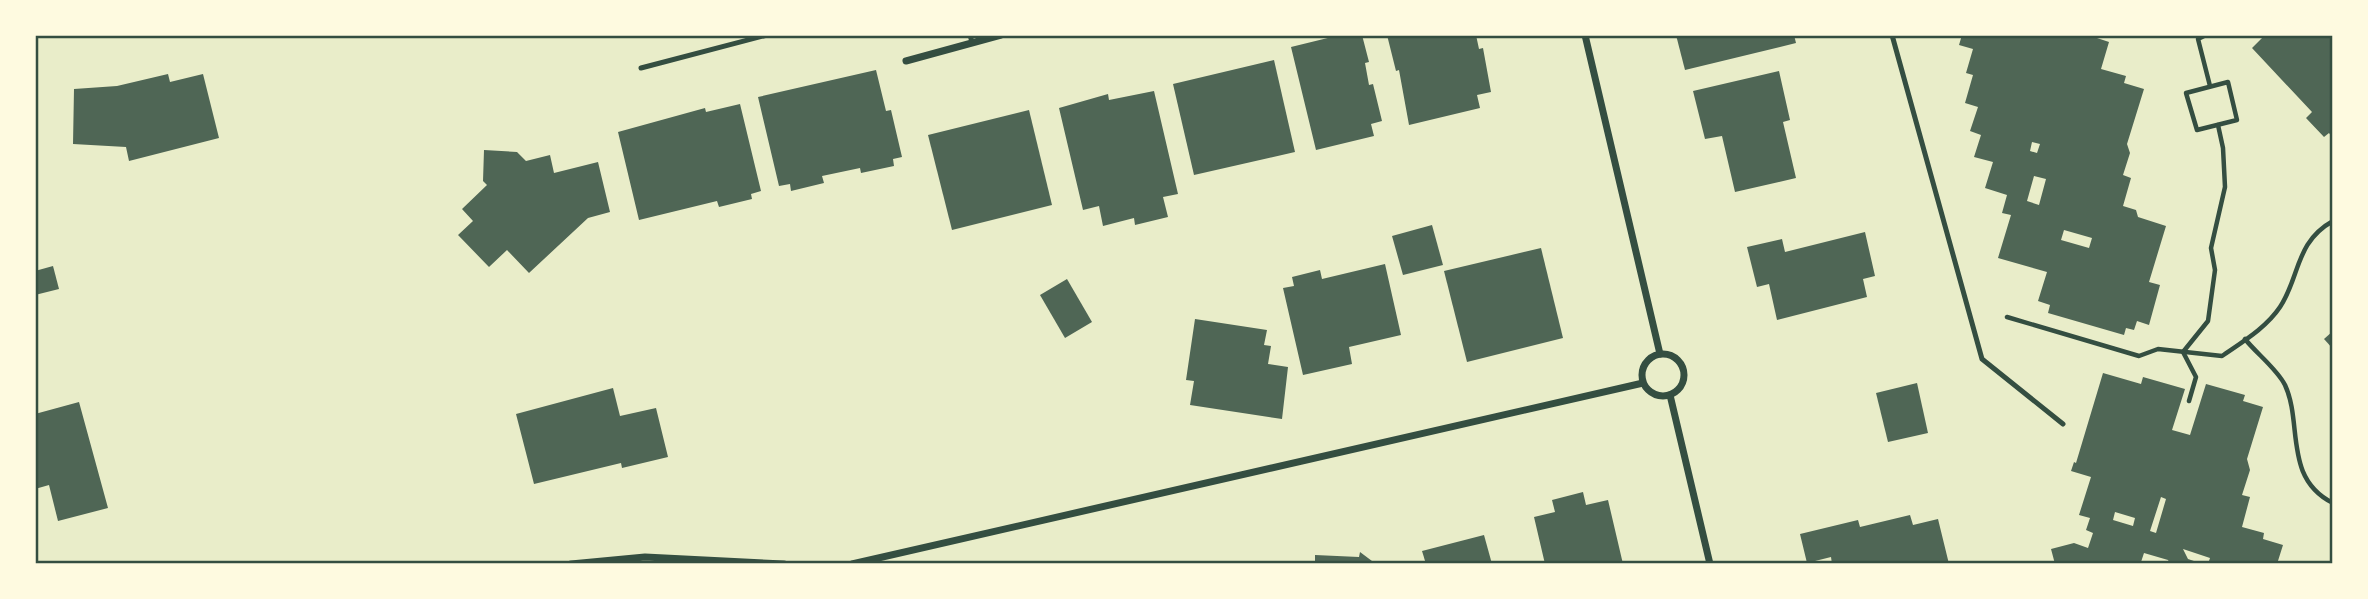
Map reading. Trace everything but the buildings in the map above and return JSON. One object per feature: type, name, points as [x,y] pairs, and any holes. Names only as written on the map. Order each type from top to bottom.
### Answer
[{"type":"street","points":[[906,61],[971,38],[1001,35]]},
{"type":"street","points":[[1585,35],[1660,354]]},
{"type":"street","points":[[1660,354],[1673,356],[1684,374],[1681,387],[1670,395],[1657,396],[1643,383],[1644,364],[1660,354]]},
{"type":"street","points":[[852,564],[1643,383]]},
{"type":"street","points":[[1670,395],[1710,564]]},
{"type":"street","points":[[572,564],[645,556],[784,564]]},
{"type":"lane","points":[[641,68],[767,35]]},
{"type":"lane","points":[[1892,35],[1982,359],[2063,424]]},
{"type":"path","points":[[2206,35],[2198,39],[2210,86]]},
{"type":"path","points":[[2228,82],[2237,120],[2197,131],[2186,93],[2210,86],[2228,82]]},
{"type":"path","points":[[2183,352],[2208,321],[2215,270],[2211,248],[2225,187],[2223,148],[2218,125]]},
{"type":"path","points":[[2007,317],[2139,356],[2158,349],[2222,356],[2266,324],[2281,306],[2302,251],[2333,222]]},
{"type":"path","points":[[2245,340],[2284,385],[2300,467],[2320,496],[2333,503]]},
{"type":"path","points":[[2183,352],[2196,377],[2189,401]]}]
